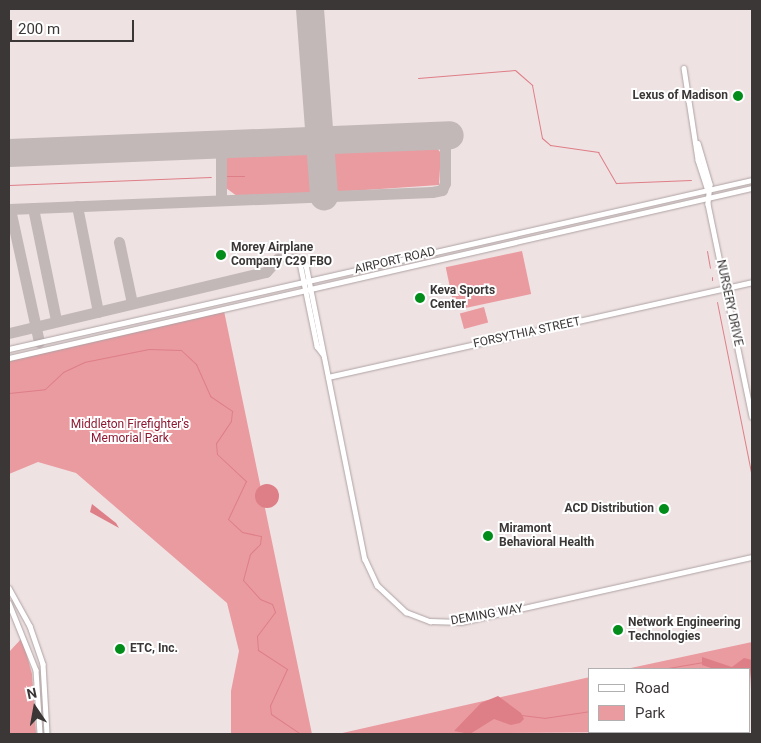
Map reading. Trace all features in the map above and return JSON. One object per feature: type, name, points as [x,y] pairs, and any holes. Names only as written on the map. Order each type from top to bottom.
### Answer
[{"type":"street","name":"NURSERY DRIVE","points":[[684,68],[708,190],[707,198],[752,416]]},
{"type":"street","name":"AIRPORT ROAD","points":[[9,349],[752,180]]},
{"type":"street","name":"AIRPORT ROAD","points":[[9,358],[752,188]]},
{"type":"street","points":[[278,258],[299,258]]},
{"type":"street","name":"DEMING WAY","points":[[299,258],[306,264],[312,288],[323,354],[365,559],[377,585],[406,612],[430,621],[460,622],[752,557]]},
{"type":"street","name":"DEMING WAY","points":[[299,258],[303,282],[323,354]]},
{"type":"street","name":"FORSYTHIA STREET","points":[[328,377],[752,282]]},
{"type":"street","points":[[9,588],[30,626],[43,664],[47,734]]},
{"type":"street","points":[[9,603],[36,670],[40,734]]},
{"type":"green space","points":[[435,146],[441,153],[439,185],[336,192],[333,149]]},
{"type":"green space","points":[[310,150],[313,193],[237,196],[226,188],[225,158],[232,153]]},
{"type":"green space","points":[[522,251],[531,294],[455,310],[446,267]]},
{"type":"green space","points":[[484,307],[488,322],[464,329],[460,313]]},
{"type":"green space","name":"Middleton Firefighter's Memorial Park","points":[[224,311],[312,734],[231,734],[231,691],[239,651],[227,603],[76,473],[38,462],[9,474],[9,360]]},
{"type":"green space","points":[[22,638],[32,674],[36,734],[9,734],[9,652]]},
{"type":"green space","points":[[752,642],[752,711],[751,668],[631,668]]},
{"type":"green space","points":[[588,677],[588,732],[338,734]]},
{"type":"shaded area","points":[[267,484],[272,485],[278,491],[278,501],[272,507],[267,508],[262,507],[256,501],[255,496],[256,491],[262,485]]},
{"type":"shaded area","points":[[92,504],[116,523],[119,528],[90,512]]},
{"type":"shaded area","points":[[702,657],[732,667],[744,658],[752,660],[752,689],[751,668],[711,668],[702,665]]},
{"type":"shaded area","points":[[498,696],[521,713],[524,719],[520,723],[511,725],[494,719],[470,734],[454,731],[481,703]]},
{"type":"waterway","points":[[418,78],[515,70],[532,85],[542,138],[550,145],[598,152],[616,183],[691,180]]},
{"type":"waterway","points":[[226,176],[244,176]]},
{"type":"waterway","points":[[9,185],[211,177]]},
{"type":"waterway","points":[[707,251],[710,268]]},
{"type":"waterway","points":[[717,302],[751,472]]},
{"type":"waterway","points":[[9,393],[45,389],[63,372],[84,362],[149,349],[181,350],[196,364],[210,396],[232,411],[231,421],[216,443],[217,454],[246,481],[228,519],[242,532],[261,536],[260,544],[250,554],[243,580],[260,599],[272,604],[275,612],[257,636],[258,650],[287,669],[270,705],[271,714],[301,734]]},
{"type":"waterway","points":[[668,668],[703,662]]},
{"type":"waterway","points":[[521,715],[544,718],[588,711]]},
{"type":"taxiway","points":[[9,209],[432,192],[442,190],[445,183],[445,136]]},
{"type":"taxiway","points":[[221,144],[221,199]]},
{"type":"taxiway","points":[[77,206],[98,312]]},
{"type":"taxiway","points":[[33,208],[56,320]]},
{"type":"taxiway","points":[[10,209],[39,342]]},
{"type":"taxiway","points":[[119,242],[132,303]]},
{"type":"taxiway","points":[[9,333],[266,272],[278,258]]},
{"type":"runway","points":[[310,9],[324,196]]},
{"type":"runway","points":[[9,153],[450,135]]},
{"type":"place","name":"Lexus of Madison","points":[[738,96]]},
{"type":"place","name":"Morey Airplane Company C29 FBO","points":[[221,255]]},
{"type":"place","name":"Keva Sports Center","points":[[420,298]]},
{"type":"place","name":"ACD Distribution","points":[[664,509]]},
{"type":"place","name":"Miramont Behavioral Health","points":[[488,536]]},
{"type":"place","name":"Network Engineering Technologies","points":[[618,630]]},
{"type":"place","name":"ETC, Inc.","points":[[120,649]]}]
